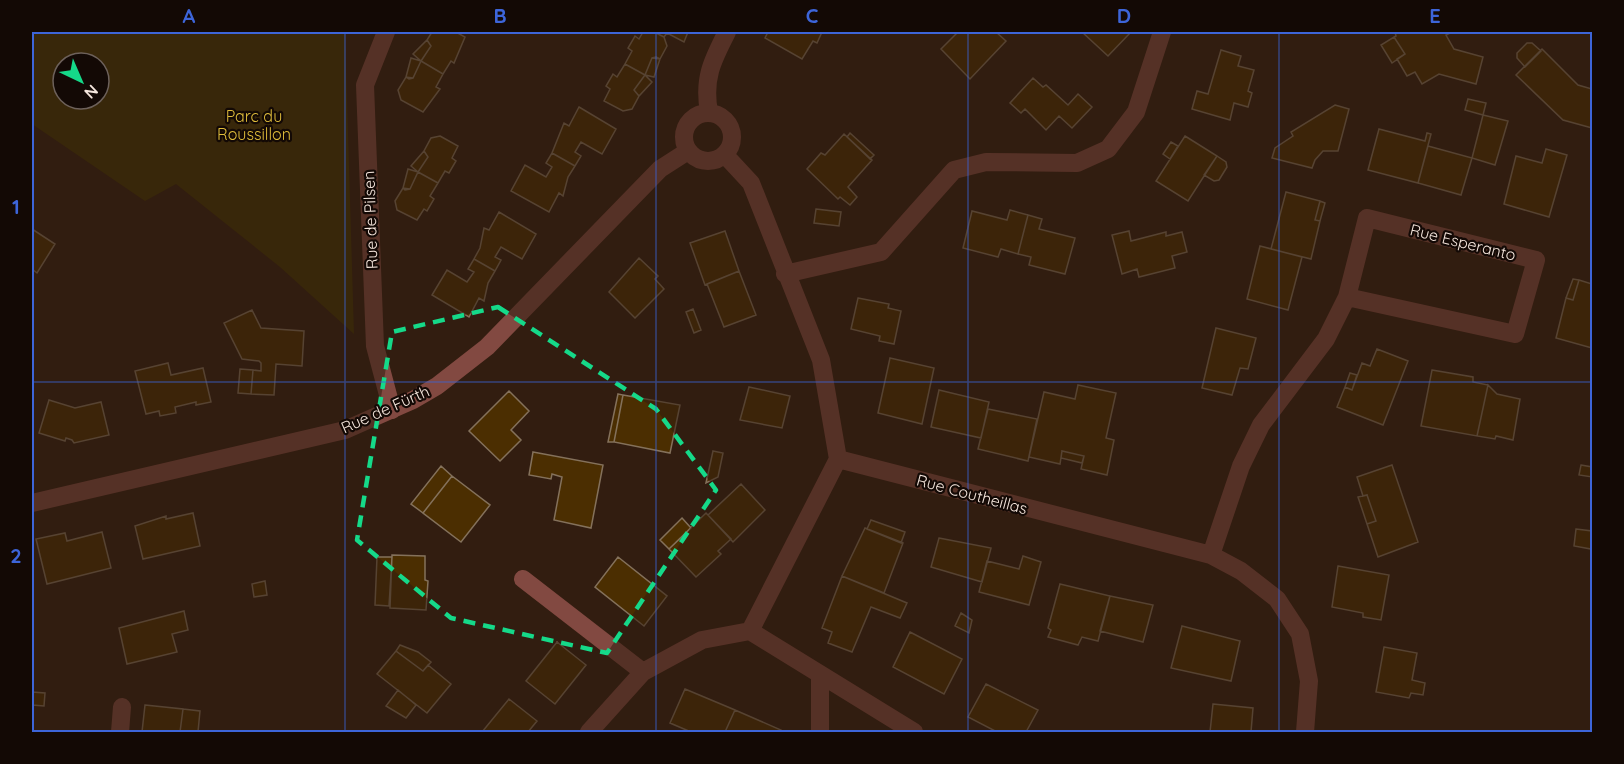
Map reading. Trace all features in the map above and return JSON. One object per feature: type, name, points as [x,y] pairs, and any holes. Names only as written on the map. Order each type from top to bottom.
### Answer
[{"type":"street","name":"Rue de Pilsen","points":[[386,32],[365,85],[375,346],[392,410]]},
{"type":"street","points":[[709,112],[705,92],[711,63],[727,32]]},
{"type":"street","points":[[785,274],[881,252],[954,170],[986,162],[1077,163],[1108,149],[1136,112],[1162,32]]},
{"type":"street","points":[[709,112],[720,115],[729,123],[733,134],[731,145],[725,155],[705,161],[696,158],[688,151],[684,138],[687,125],[696,115],[709,112]]},
{"type":"street","name":"Rue de Fürth","points":[[32,503],[345,430],[392,410],[437,386],[487,347],[660,169],[688,151]]},
{"type":"street","points":[[725,155],[751,183],[820,360],[838,459],[750,631]]},
{"type":"street","name":"Rue Esperanto","points":[[1211,555],[1241,466],[1261,425],[1326,339],[1347,297],[1367,218],[1536,260],[1515,334],[1347,297]]},
{"type":"street","name":"Rue Coutheillas","points":[[838,459],[1211,555],[1241,571],[1278,599],[1300,634],[1309,681],[1305,732]]},
{"type":"street","points":[[523,579],[643,672]]},
{"type":"street","points":[[589,732],[643,672],[702,640],[750,631],[915,732]]},
{"type":"street","points":[[820,675],[820,732]]},
{"type":"street","points":[[120,732],[122,707]]},
{"type":"highlighted area","points":[[498,307],[656,409],[716,490],[607,653],[451,618],[357,540],[392,332]]},
{"type":"green space","name":"Parc du Roussillon","points":[[32,32],[345,32],[354,334],[280,267],[176,184],[145,201],[32,124]]},
{"type":"building","points":[[432,32],[456,32],[465,37],[454,63],[451,61],[443,74],[421,61],[431,46],[427,40]]},
{"type":"building","points":[[643,32],[654,32],[664,37],[667,46],[660,59],[652,58],[645,75],[625,64],[632,51],[628,48],[635,36],[639,39]]},
{"type":"building","points":[[654,32],[688,32],[684,42],[667,33],[664,37]]},
{"type":"building","points":[[768,32],[822,32],[817,43],[813,41],[802,59],[765,38]]},
{"type":"building","points":[[958,32],[996,32],[1006,41],[970,79],[941,49]]},
{"type":"building","points":[[1082,32],[1131,32],[1108,56]]},
{"type":"building","points":[[1395,32],[1452,32],[1446,35],[1454,49],[1483,57],[1476,84],[1439,74],[1422,84],[1415,72],[1407,76],[1397,59],[1405,54],[1394,37]]},
{"type":"building","points":[[1394,37],[1405,54],[1392,63],[1381,45]]},
{"type":"building","points":[[427,40],[431,46],[421,61],[413,54]]},
{"type":"building","points":[[1527,43],[1532,43],[1541,51],[1525,67],[1517,58],[1517,53]]},
{"type":"building","points":[[1542,49],[1578,85],[1592,89],[1592,128],[1563,120],[1516,75]]},
{"type":"building","points":[[1221,50],[1241,56],[1238,66],[1254,70],[1248,91],[1252,93],[1248,107],[1234,103],[1230,120],[1192,109],[1197,91],[1208,94]]},
{"type":"building","points":[[411,58],[421,61],[413,78],[409,79],[406,77]]},
{"type":"building","points":[[652,58],[660,59],[654,77],[645,75]]},
{"type":"building","points":[[421,61],[443,74],[436,87],[440,89],[423,112],[401,100],[398,90],[406,77],[413,78]]},
{"type":"building","points":[[625,64],[645,75],[634,90],[639,96],[632,109],[623,111],[604,101],[610,89],[606,86],[613,74],[617,77]]},
{"type":"building","points":[[645,75],[652,82],[639,96],[634,90]]},
{"type":"building","points":[[1033,78],[1043,87],[1046,85],[1068,105],[1078,94],[1092,107],[1072,128],[1059,116],[1046,130],[1025,109],[1021,113],[1010,103]]},
{"type":"building","points":[[1468,99],[1486,103],[1483,115],[1465,110]]},
{"type":"building","points":[[1335,105],[1349,109],[1338,151],[1323,151],[1315,160],[1312,168],[1272,158],[1275,148],[1293,136],[1291,132]]},
{"type":"building","points":[[579,107],[616,129],[602,154],[581,142],[575,152],[581,156],[575,166],[552,153],[564,123],[569,126]]},
{"type":"building","points":[[1483,115],[1508,121],[1495,165],[1472,158]]},
{"type":"building","points":[[1379,129],[1425,141],[1427,133],[1431,134],[1418,183],[1368,170]]},
{"type":"building","points":[[850,133],[874,155],[870,159],[847,137]]},
{"type":"building","points":[[844,134],[872,160],[848,187],[857,197],[850,205],[840,197],[838,199],[807,169],[821,153],[825,155]]},
{"type":"building","points":[[440,136],[458,146],[452,158],[456,161],[449,173],[445,171],[438,183],[418,172],[428,157],[424,151],[431,138]]},
{"type":"building","points":[[1185,136],[1217,156],[1188,201],[1156,181]]},
{"type":"building","points":[[1171,142],[1178,146],[1170,159],[1163,154]]},
{"type":"building","points":[[1428,146],[1472,158],[1461,195],[1418,183]]},
{"type":"building","points":[[1546,149],[1567,155],[1549,217],[1504,204],[1516,156],[1542,163]]},
{"type":"building","points":[[424,151],[428,157],[418,172],[411,166]]},
{"type":"building","points":[[552,153],[575,166],[568,177],[563,196],[559,193],[549,212],[511,191],[525,165],[546,177],[552,167],[546,163]]},
{"type":"building","points":[[1217,156],[1226,162],[1227,167],[1219,180],[1214,181],[1204,175]]},
{"type":"building","points":[[408,169],[418,172],[410,189],[405,190],[403,188]]},
{"type":"building","points":[[418,172],[438,183],[430,196],[434,199],[427,211],[424,209],[417,220],[397,210],[395,201],[403,188],[410,189]]},
{"type":"building","points":[[1286,192],[1320,201],[1315,220],[1320,221],[1311,259],[1271,249]]},
{"type":"building","points":[[1320,201],[1325,203],[1320,221],[1315,220]]},
{"type":"building","points":[[816,209],[841,212],[839,226],[814,223]]},
{"type":"building","points":[[1010,210],[1028,215],[1018,254],[1001,249],[998,257],[963,248],[972,211],[1007,220]]},
{"type":"building","points":[[499,212],[536,234],[522,259],[501,247],[495,257],[501,260],[495,271],[474,259],[480,248],[484,228],[489,230]]},
{"type":"building","points":[[1028,215],[1042,219],[1039,229],[1075,238],[1065,274],[1029,265],[1031,257],[1018,254]]},
{"type":"building","points":[[32,229],[55,244],[37,273],[32,269]]},
{"type":"building","points":[[725,231],[739,271],[705,285],[690,243]]},
{"type":"building","points":[[1129,231],[1131,241],[1166,232],[1166,236],[1182,232],[1187,252],[1172,256],[1175,268],[1139,277],[1137,269],[1122,274],[1112,235]]},
{"type":"building","points":[[1260,246],[1302,257],[1288,310],[1247,299]]},
{"type":"building","points":[[639,258],[658,276],[655,279],[664,289],[635,318],[609,292]]},
{"type":"building","points":[[474,259],[495,271],[488,283],[484,301],[479,298],[469,317],[432,295],[447,270],[467,282],[474,272],[468,269]]},
{"type":"building","points":[[739,271],[756,315],[724,327],[707,284]]},
{"type":"building","points":[[1573,279],[1579,280],[1573,300],[1566,298]]},
{"type":"building","points":[[1579,280],[1592,284],[1592,348],[1556,338],[1566,298],[1573,300]]},
{"type":"building","points":[[858,298],[889,304],[888,308],[901,311],[894,344],[879,341],[880,336],[851,329]]},
{"type":"building","points":[[693,309],[701,330],[694,333],[686,312]]},
{"type":"building","points":[[252,310],[261,328],[304,331],[302,366],[276,364],[274,395],[251,394],[253,370],[261,371],[261,363],[242,359],[224,323]]},
{"type":"building","points":[[1216,328],[1256,338],[1248,369],[1240,368],[1232,395],[1202,388]]},
{"type":"building","points":[[1377,349],[1408,361],[1383,425],[1337,407],[1345,387],[1352,390],[1362,363],[1370,366]]},
{"type":"building","points":[[890,358],[934,368],[922,424],[878,413]]},
{"type":"building","points":[[168,363],[171,375],[203,368],[211,402],[196,405],[196,402],[175,407],[176,413],[160,416],[159,411],[146,414],[135,371]]},
{"type":"building","points":[[240,369],[253,370],[251,394],[238,393]]},
{"type":"building","points":[[1432,370],[1473,377],[1473,382],[1488,385],[1477,436],[1421,426]]},
{"type":"building","points":[[1350,373],[1357,375],[1352,390],[1345,387]]},
{"type":"building","points":[[1078,385],[1116,393],[1106,438],[1114,440],[1107,475],[1081,469],[1084,456],[1062,451],[1060,464],[1029,457],[1044,392],[1075,399]]},
{"type":"building","points":[[1488,385],[1497,394],[1520,399],[1513,440],[1496,436],[1495,439],[1477,436]]},
{"type":"building","points":[[749,387],[790,396],[782,428],[740,420]]},
{"type":"building","points":[[939,390],[989,402],[981,438],[931,427]]},
{"type":"building","points":[[509,391],[529,411],[511,430],[521,440],[500,461],[469,431]]},
{"type":"building","points":[[618,394],[623,395],[614,442],[608,442]]},
{"type":"building","points":[[623,395],[680,405],[670,453],[614,442]]},
{"type":"building","points":[[49,400],[75,408],[101,402],[109,435],[74,443],[66,438],[65,441],[39,433]]},
{"type":"building","points":[[988,409],[1037,419],[1028,461],[978,449]]},
{"type":"building","points":[[713,451],[723,453],[718,477],[706,483]]},
{"type":"building","points":[[1062,451],[1084,456],[1082,463],[1061,458]]},
{"type":"building","points":[[533,452],[603,465],[591,528],[554,520],[562,477],[552,474],[551,479],[529,475]]},
{"type":"building","points":[[1392,465],[1418,542],[1378,557],[1367,524],[1376,521],[1367,495],[1363,496],[1357,477]]},
{"type":"building","points":[[1581,465],[1592,467],[1592,477],[1579,475]]},
{"type":"building","points":[[441,466],[452,476],[423,513],[411,504]]},
{"type":"building","points":[[452,476],[490,505],[461,542],[423,513]]},
{"type":"building","points":[[741,484],[765,510],[733,542],[708,515]]},
{"type":"building","points":[[1367,495],[1376,521],[1367,524],[1358,497]]},
{"type":"building","points":[[193,513],[200,546],[143,559],[135,526],[166,516],[166,519]]},
{"type":"building","points":[[706,513],[731,539],[718,551],[721,554],[696,577],[669,549]]},
{"type":"building","points":[[682,518],[691,528],[669,549],[660,540]]},
{"type":"building","points":[[871,520],[905,532],[901,543],[867,529]]},
{"type":"building","points":[[865,528],[903,543],[884,593],[842,576]]},
{"type":"building","points":[[1576,529],[1592,531],[1591,549],[1574,546]]},
{"type":"building","points":[[102,532],[111,568],[47,584],[36,539],[65,533],[67,541]]},
{"type":"building","points":[[939,538],[991,548],[982,582],[931,567]]},
{"type":"building","points":[[392,555],[425,556],[425,580],[428,581],[426,610],[390,608]]},
{"type":"building","points":[[1023,556],[1041,562],[1029,605],[979,592],[987,561],[1019,569]]},
{"type":"building","points":[[377,557],[392,557],[389,606],[375,605]]},
{"type":"building","points":[[618,557],[667,596],[644,626],[595,587]]},
{"type":"building","points":[[1338,566],[1389,575],[1381,620],[1363,617],[1363,613],[1332,607]]},
{"type":"building","points":[[842,576],[907,603],[900,618],[871,607],[852,652],[828,643],[832,632],[822,628]]},
{"type":"building","points":[[265,581],[267,595],[254,597],[252,584]]},
{"type":"building","points":[[1060,584],[1110,596],[1098,641],[1082,637],[1078,645],[1048,637],[1051,630],[1048,628]]},
{"type":"building","points":[[1110,596],[1153,605],[1143,642],[1100,631]]},
{"type":"building","points":[[184,611],[188,630],[172,634],[177,652],[127,664],[119,628]]},
{"type":"building","points":[[961,613],[972,620],[969,633],[955,626]]},
{"type":"building","points":[[1182,626],[1240,641],[1231,681],[1171,668]]},
{"type":"building","points":[[910,632],[962,659],[944,694],[893,667]]},
{"type":"building","points":[[557,642],[586,665],[555,704],[526,681]]},
{"type":"building","points":[[400,645],[418,652],[431,662],[423,671],[396,651]]},
{"type":"building","points":[[1384,647],[1417,653],[1412,680],[1425,683],[1423,695],[1411,693],[1409,698],[1376,692]]},
{"type":"building","points":[[396,651],[423,671],[428,665],[451,684],[427,713],[377,674]]},
{"type":"building","points":[[986,684],[1038,710],[1026,732],[997,732],[968,717]]},
{"type":"building","points":[[685,689],[735,710],[725,732],[691,732],[670,723]]},
{"type":"building","points":[[398,690],[416,705],[406,718],[386,706]]},
{"type":"building","points":[[32,692],[45,693],[44,706],[32,705]]},
{"type":"building","points":[[509,699],[537,721],[528,732],[482,732]]},
{"type":"building","points":[[1213,704],[1253,708],[1251,732],[1210,732]]},
{"type":"building","points":[[145,705],[183,709],[180,732],[142,732]]},
{"type":"building","points":[[183,709],[200,711],[198,732],[180,732]]},
{"type":"building","points":[[735,710],[781,730],[780,732],[725,732]]}]
